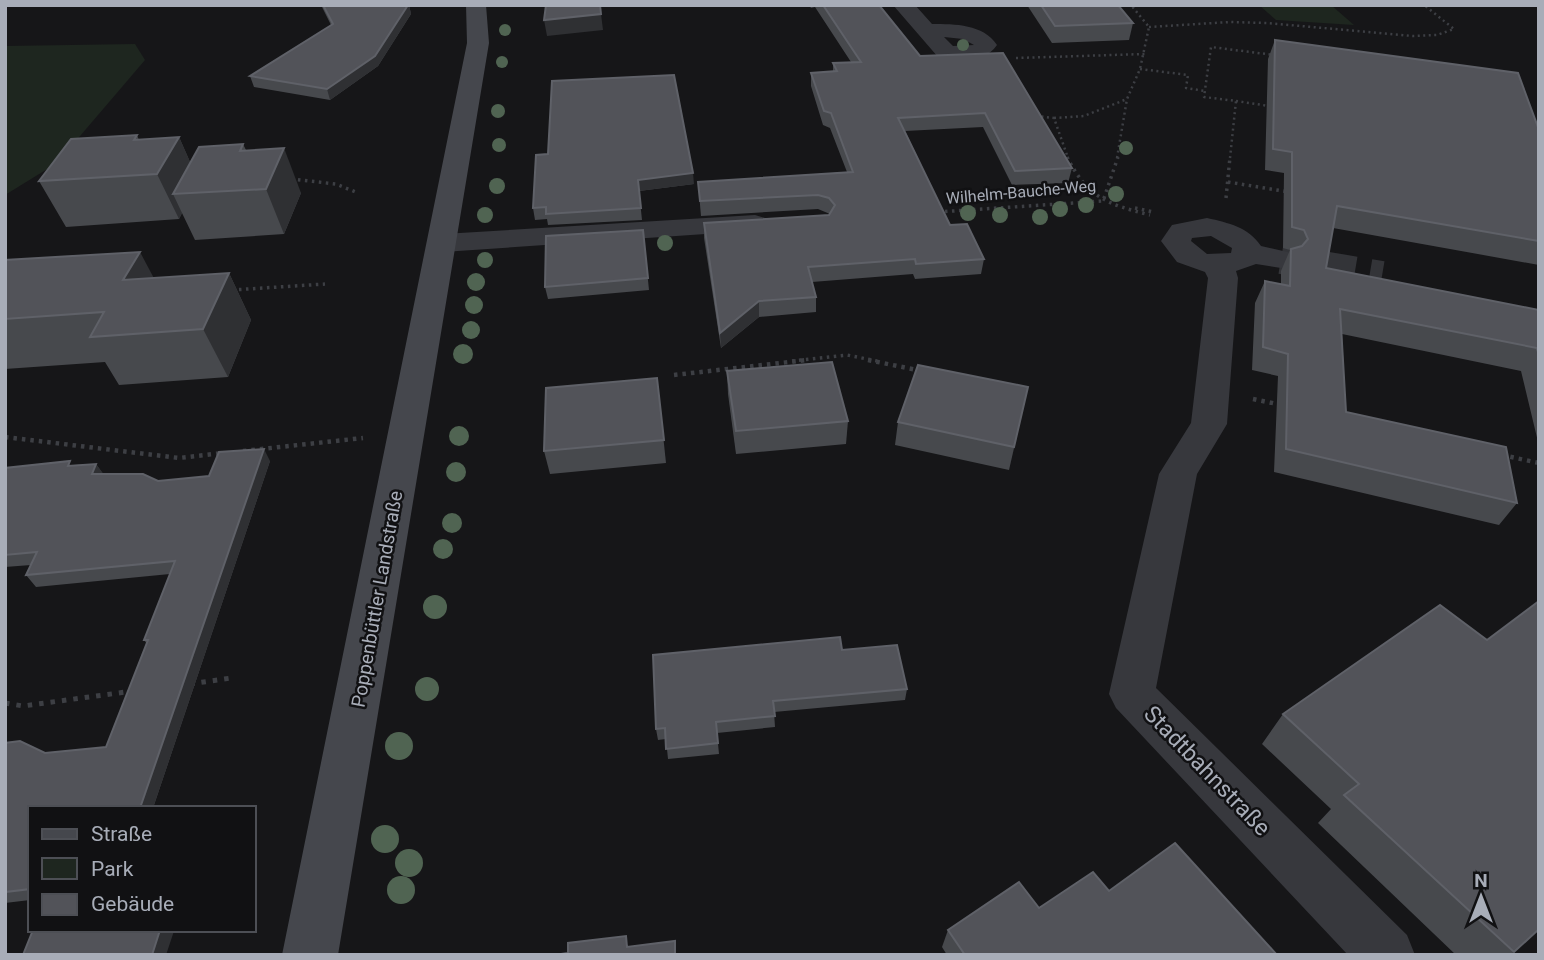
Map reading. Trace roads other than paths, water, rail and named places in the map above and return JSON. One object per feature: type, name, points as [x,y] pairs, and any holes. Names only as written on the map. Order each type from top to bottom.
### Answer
[{"type":"main road","name":"Poppenbüttler Landstraße","points":[[310,955],[478,43],[476,5]]},
{"type":"street","points":[[903,5],[946,52],[977,52]]},
{"type":"street","points":[[443,243],[778,223]]},
{"type":"street","points":[[1233,259],[1242,241],[1221,230],[1191,228],[1182,231],[1176,241],[1185,254],[1233,259],[1281,258]]},
{"type":"street","name":"Stadtbahnstraße","points":[[1233,259],[1223,278],[1209,424],[1178,474],[1132,694],[1387,955]]},
{"type":"tunnel","points":[[1281,259],[1382,276]]}]
